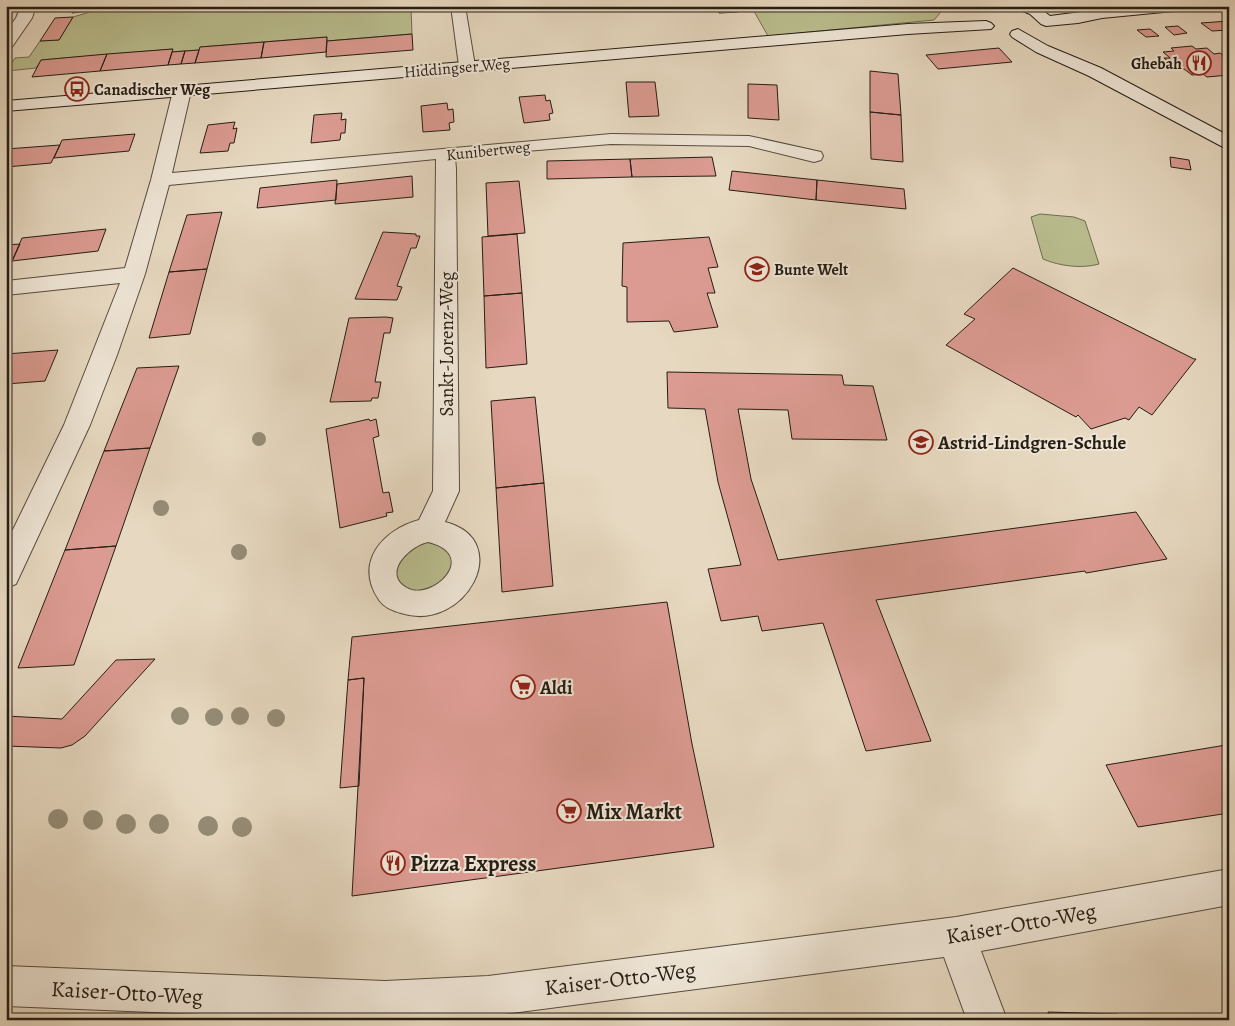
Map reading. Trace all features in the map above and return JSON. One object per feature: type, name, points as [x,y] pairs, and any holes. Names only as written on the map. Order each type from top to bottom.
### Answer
[{"type":"street","points":[[6,44],[24,18],[29,6]]},
{"type":"street","points":[[458,6],[467,66]]},
{"type":"street","points":[[1184,6],[1102,13],[1078,18],[1036,18],[1018,34],[1042,49],[1086,68],[1229,142]]},
{"type":"street","name":"Hiddingser Weg","points":[[6,106],[908,29],[980,18],[1018,34]]},
{"type":"street","points":[[1036,18],[1086,68]]},
{"type":"street","points":[[6,576],[77,425],[106,355],[134,274],[161,180],[182,91]]},
{"type":"street","name":"Kunibertweg","points":[[161,180],[485,149],[621,140],[749,141],[814,156]]},
{"type":"street","name":"Sankt-Lorenz-Weg","points":[[428,530],[446,491],[447,169],[445,154]]},
{"type":"street","points":[[6,288],[134,274]]},
{"type":"street","name":"Kaiser-Otto-Weg","points":[[6,986],[275,998],[383,1010],[956,936],[1229,887]]},
{"type":"street","points":[[956,936],[987,1020]]},
{"type":"green space","points":[[123,6],[411,6],[412,34],[327,41],[327,37],[200,47],[199,50],[172,52],[172,49],[41,60],[36,68],[7,71],[15,58],[29,57],[40,41],[59,40],[73,17],[100,9]]},
{"type":"green space","points":[[751,6],[946,6],[934,20],[768,36]]},
{"type":"green space","points":[[1040,214],[1074,217],[1085,221],[1099,264],[1071,266],[1043,259],[1031,217]]},
{"type":"green space","points":[[420,541],[436,541],[454,558],[448,579],[424,592],[408,590],[397,580],[395,574],[396,563]]},
{"type":"building","points":[[411,6],[429,6],[429,9],[412,11]]},
{"type":"building","points":[[715,6],[734,6],[738,12],[719,13]]},
{"type":"building","points":[[89,8],[88,11],[72,13],[73,9]]},
{"type":"building","points":[[73,17],[59,40],[40,41],[55,18]]},
{"type":"building","points":[[1229,21],[1229,30],[1212,31],[1201,23]]},
{"type":"building","points":[[1178,26],[1187,33],[1174,35],[1165,27]]},
{"type":"building","points":[[1150,29],[1159,36],[1146,37],[1137,30]]},
{"type":"building","points":[[412,34],[413,50],[326,57],[327,41]]},
{"type":"building","points":[[327,37],[326,52],[261,58],[264,42]]},
{"type":"building","points":[[264,42],[261,58],[195,63],[200,47]]},
{"type":"building","name":"Ghebah","points":[[1192,46],[1196,49],[1207,48],[1214,54],[1220,53],[1229,60],[1229,72],[1225,72],[1229,75],[1207,77],[1203,74],[1192,75],[1184,69],[1178,70],[1164,58],[1170,58],[1163,52],[1174,51],[1171,48]]},
{"type":"building","points":[[999,48],[1012,62],[938,69],[926,55]]},
{"type":"building","points":[[173,49],[168,65],[100,71],[107,54]]},
{"type":"building","points":[[199,50],[195,63],[181,64],[185,51]]},
{"type":"building","points":[[185,51],[181,64],[168,65],[172,52]]},
{"type":"building","points":[[107,54],[100,71],[32,77],[41,60]]},
{"type":"building","points":[[870,71],[898,74],[901,115],[870,112]]},
{"type":"building","points":[[626,82],[655,82],[659,116],[629,117]]},
{"type":"building","points":[[748,84],[777,85],[779,120],[748,118]]},
{"type":"building","points":[[545,95],[546,101],[550,100],[553,113],[549,114],[550,120],[524,123],[519,97]]},
{"type":"building","points":[[447,103],[448,110],[453,109],[454,122],[449,123],[450,130],[423,132],[421,106]]},
{"type":"building","points":[[870,112],[901,115],[903,162],[871,159]]},
{"type":"building","points":[[342,113],[341,120],[346,119],[345,133],[341,133],[340,140],[311,143],[314,115]]},
{"type":"building","points":[[235,122],[233,129],[237,128],[234,143],[230,143],[228,151],[200,153],[208,125]]},
{"type":"building","points":[[135,134],[129,151],[54,158],[62,140]]},
{"type":"building","points":[[60,145],[51,163],[6,167],[6,149]]},
{"type":"building","points":[[712,157],[716,176],[632,177],[630,159]]},
{"type":"building","points":[[1170,157],[1189,160],[1191,170],[1171,167]]},
{"type":"building","points":[[630,159],[632,177],[547,179],[547,161]]},
{"type":"building","points":[[732,171],[817,180],[816,200],[729,190]]},
{"type":"building","points":[[412,176],[413,197],[335,204],[337,184]]},
{"type":"building","points":[[337,180],[336,200],[257,208],[260,188]]},
{"type":"building","points":[[817,180],[904,189],[906,209],[816,200]]},
{"type":"building","points":[[519,181],[525,233],[488,236],[486,183]]},
{"type":"building","points":[[222,212],[207,269],[169,272],[187,215]]},
{"type":"building","points":[[106,229],[98,251],[12,261],[22,238]]},
{"type":"building","points":[[383,232],[416,234],[416,236],[420,236],[416,248],[411,248],[397,286],[402,287],[397,300],[355,299]]},
{"type":"building","points":[[517,234],[522,293],[484,296],[482,237]]},
{"type":"building","points":[[709,237],[718,267],[708,268],[715,293],[707,293],[718,327],[674,332],[669,321],[627,322],[627,287],[622,286],[623,243]]},
{"type":"building","points":[[20,244],[10,266],[6,266],[6,245]]},
{"type":"building","points":[[1013,268],[1196,359],[1152,415],[1139,407],[1129,420],[1125,418],[1091,429],[1078,415],[1076,417],[946,345],[975,319],[964,314]]},
{"type":"building","points":[[207,269],[190,334],[149,338],[169,272]]},
{"type":"building","points":[[522,293],[527,364],[486,368],[484,296]]},
{"type":"building","points":[[349,318],[393,318],[390,333],[384,333],[375,382],[381,382],[378,398],[372,398],[371,401],[330,402]]},
{"type":"building","points":[[58,350],[45,381],[6,384],[6,354]]},
{"type":"building","points":[[179,366],[150,448],[104,451],[137,368]]},
{"type":"building","points":[[667,372],[842,375],[844,385],[873,386],[887,440],[792,439],[788,410],[738,409],[751,479],[778,560],[1136,512],[1167,559],[1086,573],[1085,571],[876,600],[931,741],[866,751],[823,623],[762,631],[758,616],[721,621],[708,569],[741,565],[718,482],[705,409],[668,408]]},
{"type":"building","points":[[535,397],[544,483],[496,488],[491,401]]},
{"type":"building","points":[[369,419],[370,421],[376,419],[379,436],[373,438],[383,493],[389,492],[393,512],[386,513],[387,516],[340,528],[326,429]]},
{"type":"building","points":[[150,448],[116,546],[65,550],[104,451]]},
{"type":"building","points":[[544,483],[553,586],[502,592],[496,488]]},
{"type":"building","points":[[116,546],[74,665],[18,668],[65,550]]},
{"type":"building","points":[[667,602],[692,744],[714,847],[352,896],[364,678],[348,680],[352,637]]},
{"type":"building","points":[[155,659],[85,736],[72,745],[61,748],[6,746],[6,716],[62,719],[116,660]]},
{"type":"building","points":[[364,678],[359,786],[340,788],[348,680]]},
{"type":"building","points":[[1226,745],[1229,749],[1229,813],[1138,827],[1106,765]]},
{"type":"building","points":[[1048,1012],[1118,1014],[1119,1020],[1050,1020]]},
{"type":"place","name":"Ghebah","points":[[1199,63]]},
{"type":"place","name":"Canadischer Weg","points":[[77,89]]},
{"type":"place","name":"Bunte Welt","points":[[757,269]]},
{"type":"place","name":"Astrid-Lindgren-Schule","points":[[921,442]]},
{"type":"place","name":"Aldi","points":[[523,687]]},
{"type":"place","name":"Mix Markt","points":[[569,811]]},
{"type":"place","name":"Pizza Express","points":[[393,863]]}]
